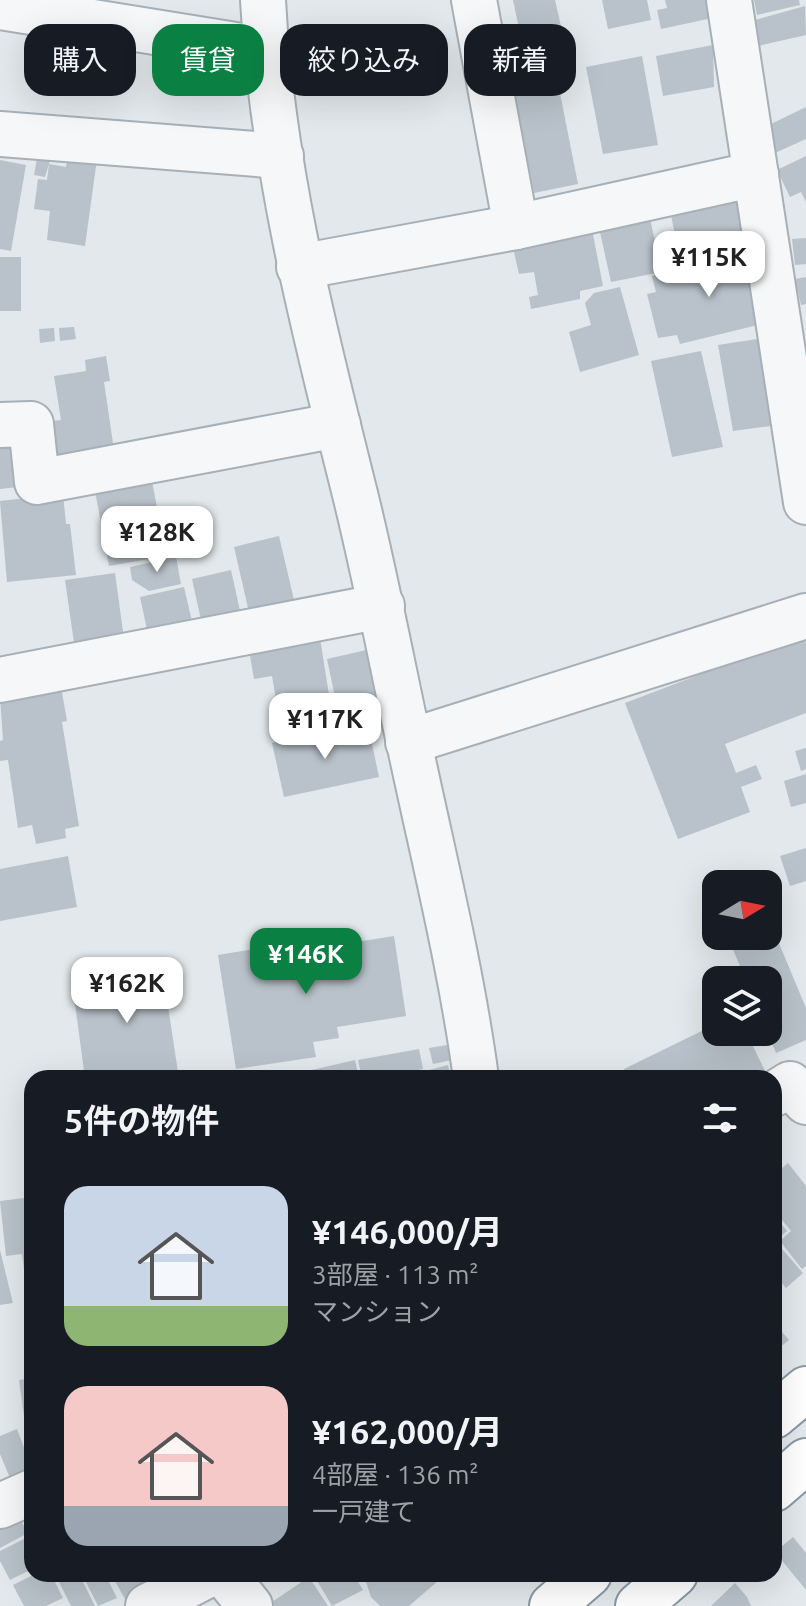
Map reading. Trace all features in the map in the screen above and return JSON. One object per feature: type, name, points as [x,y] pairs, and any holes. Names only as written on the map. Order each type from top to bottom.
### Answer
[{"type":"highway","points":[[782,1409],[806,1389]]},
{"type":"highway","points":[[782,1482],[806,1461]]},
{"type":"highway","points":[[552,1606],[580,1582]]},
{"type":"highway","points":[[638,1606],[666,1582]]},
{"type":"street","points":[[263,0],[266,50],[299,267],[382,606],[408,742],[466,1003],[475,1070]]},
{"type":"street","points":[[474,0],[516,227]]},
{"type":"street","points":[[729,0],[806,502]]},
{"type":"street","points":[[0,7],[266,50]]},
{"type":"street","points":[[0,134],[281,156]]},
{"type":"street","points":[[299,267],[516,227],[756,174]]},
{"type":"street","points":[[0,425],[31,424],[37,482],[338,425]]},
{"type":"street","points":[[0,680],[382,606]]},
{"type":"street","points":[[408,742],[806,616]]},
{"type":"street","points":[[782,1089],[790,1084],[806,1102]]},
{"type":"street","points":[[0,1506],[24,1496]]},
{"type":"street","points":[[148,1606],[194,1582]]},
{"type":"street","points":[[230,1582],[250,1606]]},
{"type":"building","points":[[513,0],[555,0],[560,24],[518,24]]},
{"type":"building","points":[[602,0],[647,0],[651,20],[608,29]]},
{"type":"building","points":[[665,0],[713,0],[717,17],[661,29],[657,10],[667,8]]},
{"type":"building","points":[[754,0],[799,0],[800,5],[757,15]]},
{"type":"building","points":[[805,6],[806,35],[758,46],[751,21]]},
{"type":"building","points":[[713,45],[714,87],[663,96],[656,56]]},
{"type":"building","points":[[642,56],[658,145],[603,154],[586,67]]},
{"type":"building","points":[[514,96],[561,96],[578,184],[534,193]]},
{"type":"building","points":[[806,107],[806,139],[775,153],[771,124]]},
{"type":"building","points":[[39,147],[53,149],[45,177],[34,175]]},
{"type":"building","points":[[68,155],[97,159],[85,246],[47,240],[50,211],[34,209],[38,179],[47,180],[49,164],[66,167]]},
{"type":"building","points":[[806,156],[806,202],[801,192],[790,197],[777,170]]},
{"type":"building","points":[[0,160],[26,165],[11,251],[0,249]]},
{"type":"building","points":[[745,195],[754,246],[680,260],[670,210]]},
{"type":"building","points":[[649,213],[661,272],[611,282],[598,223]]},
{"type":"building","points":[[591,224],[603,286],[580,291],[580,299],[531,309],[529,297],[538,295],[534,272],[519,274],[512,243]]},
{"type":"building","points":[[806,238],[806,264],[795,265],[792,239]]},
{"type":"building","points":[[753,252],[770,322],[680,344],[677,335],[658,338],[647,294],[656,292],[652,276]]},
{"type":"building","points":[[0,257],[21,257],[21,311],[0,311]]},
{"type":"building","points":[[806,277],[806,304],[801,305],[795,279]]},
{"type":"building","points":[[620,287],[639,355],[580,372],[569,332],[591,325],[585,303],[594,293]]},
{"type":"building","points":[[74,327],[76,339],[60,341],[59,328]]},
{"type":"building","points":[[54,328],[55,341],[40,343],[39,329]]},
{"type":"building","points":[[770,337],[778,425],[733,431],[718,345]]},
{"type":"building","points":[[701,351],[723,447],[672,457],[651,361]]},
{"type":"building","points":[[106,356],[110,381],[104,382],[114,450],[49,460],[43,422],[61,420],[54,376],[86,371],[85,360]]},
{"type":"building","points":[[23,438],[27,486],[0,489],[0,440]]},
{"type":"building","points":[[152,481],[166,556],[109,566],[95,491]]},
{"type":"building","points":[[63,494],[76,575],[7,582],[0,501]]},
{"type":"building","points":[[279,536],[294,600],[278,604],[251,621],[234,547]]},
{"type":"building","points":[[176,557],[181,584],[149,591],[132,580],[130,567]]},
{"type":"building","points":[[231,570],[242,620],[203,629],[192,579]]},
{"type":"building","points":[[115,573],[125,646],[74,643],[65,580]]},
{"type":"building","points":[[184,587],[194,630],[149,639],[140,597]]},
{"type":"building","points":[[803,635],[806,644],[806,713],[725,744],[736,773],[756,765],[762,779],[741,787],[750,812],[678,839],[625,703]]},
{"type":"building","points":[[320,638],[332,714],[280,722],[272,676],[254,679],[249,650]]},
{"type":"building","points":[[375,648],[388,705],[339,716],[327,659]]},
{"type":"building","points":[[36,691],[37,696],[62,692],[67,721],[62,722],[79,826],[65,829],[66,838],[36,844],[32,825],[18,828],[8,760],[0,761],[0,741],[3,740],[0,697]]},
{"type":"building","points":[[368,725],[379,777],[284,797],[272,743]]},
{"type":"building","points":[[806,748],[806,769],[801,771],[795,751]]},
{"type":"building","points":[[806,774],[806,803],[791,807],[784,781]]},
{"type":"building","points":[[806,848],[806,881],[790,886],[780,856]]},
{"type":"building","points":[[68,856],[77,907],[0,921],[0,869]]},
{"type":"building","points":[[394,936],[406,1016],[337,1027],[339,1038],[313,1042],[316,1057],[236,1069],[218,955],[292,943],[293,952]]},
{"type":"building","points":[[733,950],[782,950],[806,1008],[806,1040],[776,1053],[773,1046],[782,1046],[782,966],[740,966]]},
{"type":"building","points":[[176,967],[180,991],[166,993],[178,1070],[84,1070],[72,982]]},
{"type":"building","points":[[702,1031],[702,1046],[753,1046],[765,1070],[624,1070]]},
{"type":"building","points":[[453,1044],[457,1059],[433,1064],[429,1048]]},
{"type":"building","points":[[419,1049],[423,1069],[360,1070],[358,1060]]},
{"type":"building","points":[[355,1060],[357,1070],[312,1070]]},
{"type":"building","points":[[448,1065],[449,1070],[429,1070]]},
{"type":"building","points":[[788,1163],[806,1186],[806,1266],[802,1269],[782,1244],[782,1239],[791,1231],[782,1220],[782,1168]]},
{"type":"building","points":[[24,1198],[24,1270],[22,1254],[6,1256],[0,1201]]},
{"type":"building","points":[[782,1249],[803,1273],[786,1288],[782,1283]]},
{"type":"building","points":[[0,1250],[13,1303],[0,1305]]},
{"type":"building","points":[[782,1332],[789,1340],[782,1346]]},
{"type":"building","points":[[24,1379],[24,1417],[19,1380]]},
{"type":"building","points":[[17,1429],[24,1448],[24,1472],[10,1478],[0,1454],[0,1436]]},
{"type":"building","points":[[15,1510],[24,1526],[24,1535],[0,1548],[0,1518]]},
{"type":"building","points":[[793,1537],[806,1553],[806,1590],[782,1561],[782,1546]]},
{"type":"building","points":[[24,1539],[24,1573],[10,1580],[0,1561],[0,1551]]},
{"type":"building","points":[[24,1580],[24,1582],[55,1582],[63,1598],[46,1606],[24,1606],[13,1585]]},
{"type":"building","points":[[59,1582],[83,1582],[95,1606],[71,1606]]},
{"type":"building","points":[[86,1582],[109,1582],[117,1598],[98,1606]]},
{"type":"building","points":[[115,1582],[142,1582],[145,1588],[125,1599]]},
{"type":"building","points":[[302,1582],[312,1582],[328,1606],[266,1606]]},
{"type":"building","points":[[318,1582],[358,1582],[363,1590],[332,1606]]},
{"type":"building","points":[[366,1582],[437,1582],[409,1606],[380,1606],[371,1597]]},
{"type":"building","points":[[735,1583],[751,1606],[711,1606]]}]
